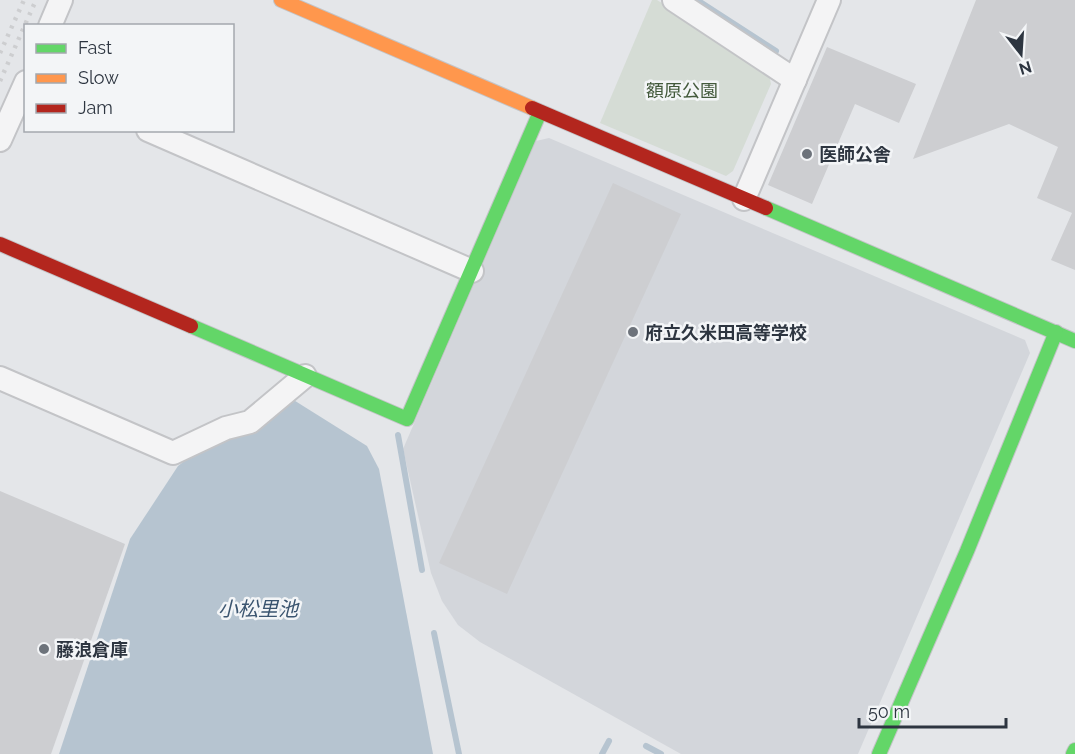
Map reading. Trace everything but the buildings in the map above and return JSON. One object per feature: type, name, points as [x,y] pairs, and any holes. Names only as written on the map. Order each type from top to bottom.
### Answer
[{"type":"street","points":[[51,24],[61,0]]},
{"type":"street","points":[[674,0],[795,80]]},
{"type":"street","points":[[744,199],[829,0]]},
{"type":"street","points":[[293,2],[540,112],[1075,341]]},
{"type":"street","points":[[0,140],[24,86]]},
{"type":"street","points":[[0,244],[407,419],[540,112]]},
{"type":"street","points":[[153,132],[472,271]]},
{"type":"street","points":[[879,754],[967,551],[1056,332]]},
{"type":"street","points":[[0,378],[173,453],[226,428],[250,422],[305,376]]},
{"type":"shaded area","points":[[549,138],[1025,340],[1030,353],[858,754],[681,754],[480,642],[458,625],[442,601],[431,573],[403,449],[536,141]]},
{"type":"green space","name":"額原公園","points":[[652,0],[657,0],[768,70],[771,84],[733,171],[726,176],[600,123]]},
{"type":"water","name":"小松里池","points":[[292,399],[367,446],[379,469],[433,754],[59,754],[130,539],[178,466],[196,452]]},
{"type":"waterway","points":[[697,0],[776,51]]},
{"type":"waterway","points":[[398,435],[422,570]]},
{"type":"waterway","points":[[434,633],[459,754]]},
{"type":"waterway","points":[[602,754],[609,741]]},
{"type":"waterway","points":[[646,746],[661,754]]},
{"type":"railway","points":[[0,53],[24,0]]},
{"type":"railway","points":[[25,24],[36,0]]},
{"type":"railway","points":[[0,81],[24,27]]},
{"type":"traffic: fast","points":[[191,326],[407,419],[540,112]]},
{"type":"traffic: fast","points":[[766,208],[1075,341]]},
{"type":"traffic: fast","points":[[879,754],[967,551],[1056,332]]},
{"type":"traffic: fast","points":[[1073,754],[1075,750]]},
{"type":"traffic: slow","points":[[281,0],[532,108]]},
{"type":"traffic: jam","points":[[532,108],[766,208]]},
{"type":"traffic: jam","points":[[0,244],[191,326]]},
{"type":"place","name":"医師公舎","points":[[807,154]]},
{"type":"place","name":"府立久米田高等学校","points":[[633,332]]},
{"type":"place","name":"藤浪倉庫","points":[[44,649]]}]
